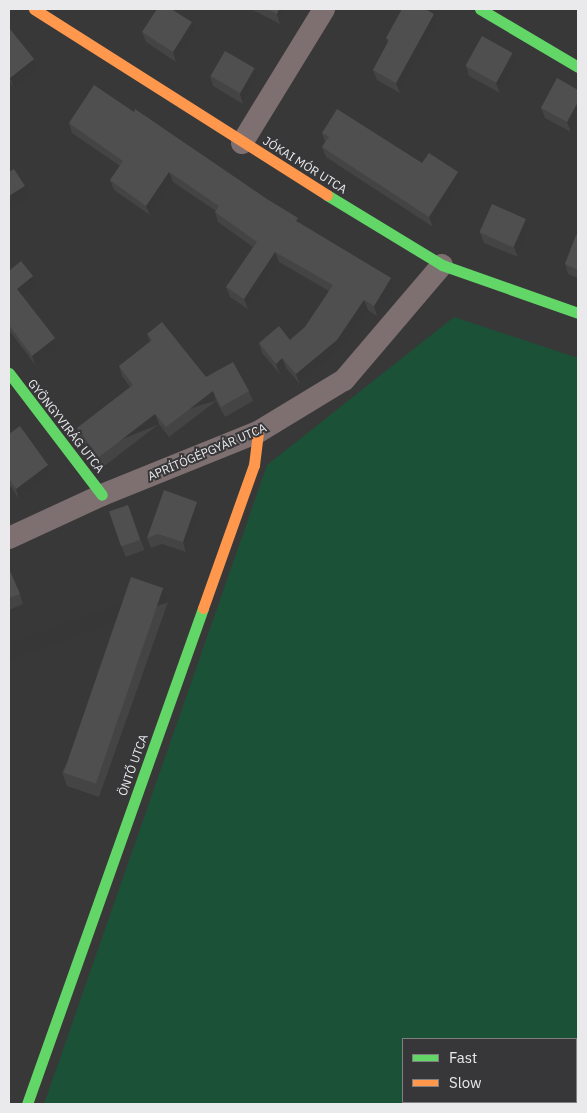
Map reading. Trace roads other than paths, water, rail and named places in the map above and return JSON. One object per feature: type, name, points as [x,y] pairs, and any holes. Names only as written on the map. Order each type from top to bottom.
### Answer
[{"type":"street","name":"JÓKAI MÓR UTCA","points":[[34,9],[242,142],[442,266],[578,313]]},
{"type":"street","points":[[242,142],[324,9]]},
{"type":"street","points":[[480,9],[578,67]]},
{"type":"street","name":"APRÍTÓGÉPGYÁR UTCA","points":[[9,538],[102,495],[258,432],[344,380],[442,266]]},
{"type":"street","name":"GYÖNGYVIRÁG UTCA","points":[[9,373],[102,495]]},
{"type":"street","name":"ÖNTŐ UTCA","points":[[27,1104],[254,465],[258,432]]}]
